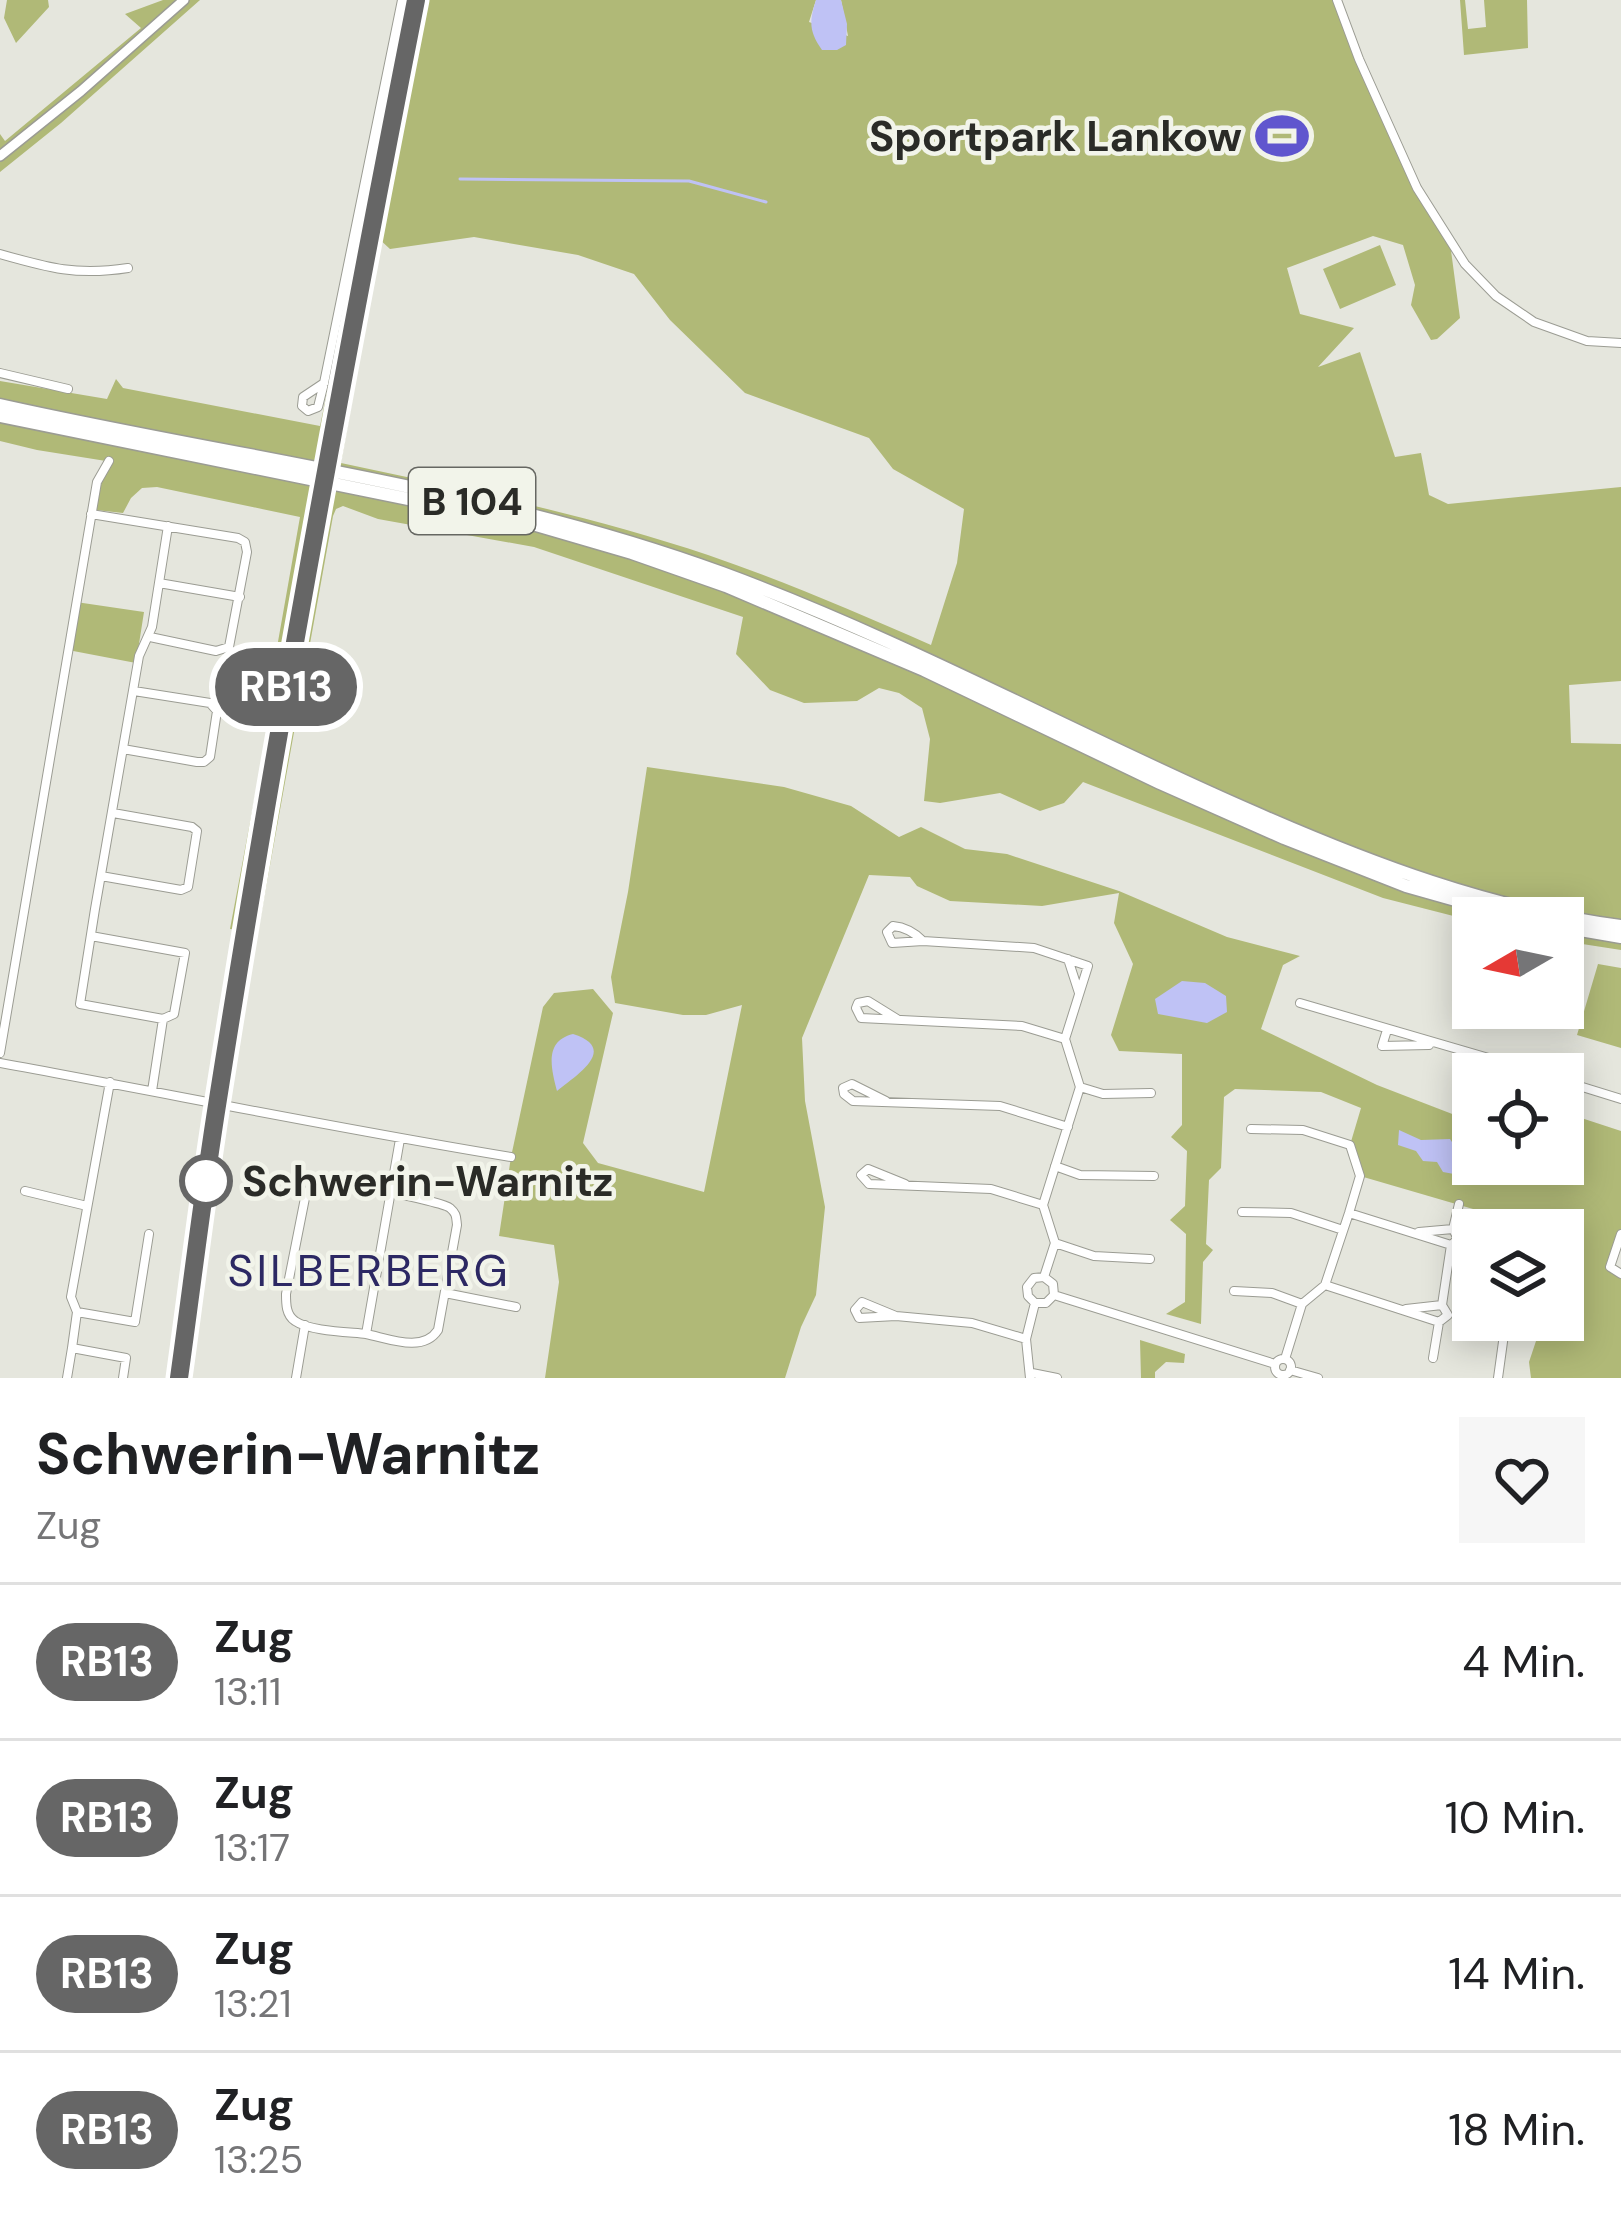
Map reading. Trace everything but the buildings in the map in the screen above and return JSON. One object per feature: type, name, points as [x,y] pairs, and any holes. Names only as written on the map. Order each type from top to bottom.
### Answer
[{"type":"highway","name":"B 104","points":[[0,405],[398,485],[608,535],[724,574],[1292,830],[1480,897]]},
{"type":"highway","name":"B 104","points":[[0,416],[536,525],[632,554],[930,667],[1160,783],[1284,838],[1452,899]]},
{"type":"highway","name":"B 104","points":[[1584,918],[1621,923]]},
{"type":"highway","name":"B 104","points":[[1584,928],[1621,937]]},
{"type":"street","points":[[0,156],[184,0]]},
{"type":"street","points":[[324,383],[402,0]]},
{"type":"street","points":[[1337,0],[1417,188],[1465,264],[1496,296],[1534,322],[1587,341],[1621,343]]},
{"type":"street","points":[[0,254],[67,271],[128,268]]},
{"type":"street","points":[[0,374],[68,388]]},
{"type":"street","points":[[0,1053],[91,514],[97,482],[109,461]]},
{"type":"street","points":[[91,514],[245,542],[240,597],[232,641],[226,649],[150,637]]},
{"type":"street","points":[[91,936],[185,953],[174,1014],[164,1019],[80,1004],[95,909],[137,667],[150,637],[168,526]]},
{"type":"street","points":[[159,584],[240,597]]},
{"type":"street","points":[[123,749],[197,762],[210,757],[215,706],[134,691]]},
{"type":"street","points":[[101,876],[181,890],[188,886],[197,831],[193,826],[112,813]]},
{"type":"street","points":[[923,941],[1034,948],[1088,966],[1065,1039],[1080,1087],[1043,1205],[1054,1243],[1044,1277]]},
{"type":"street","points":[[1068,959],[1080,994]]},
{"type":"street","points":[[897,1019],[868,1001],[856,1007],[861,1018],[1022,1025],[1065,1039]]},
{"type":"street","points":[[1300,1003],[1467,1053]]},
{"type":"street","points":[[152,1090],[164,1019]]},
{"type":"street","points":[[1387,1030],[1382,1046],[1438,1045]]},
{"type":"street","points":[[0,1063],[511,1157]]},
{"type":"street","points":[[67,1378],[77,1312],[70,1297],[110,1082]]},
{"type":"street","points":[[886,1101],[852,1084],[843,1088],[853,1101],[1000,1106],[1068,1127]]},
{"type":"street","points":[[1080,1087],[1103,1094],[1151,1094]]},
{"type":"street","points":[[1584,1088],[1621,1099]]},
{"type":"street","points":[[1251,1129],[1303,1130],[1350,1145],[1360,1176],[1324,1285],[1302,1304],[1275,1368],[1283,1374],[1318,1378]]},
{"type":"street","points":[[366,1334],[400,1139]]},
{"type":"street","points":[[1055,1166],[1080,1175],[1154,1176]]},
{"type":"street","points":[[905,1184],[868,1168],[861,1175],[869,1184],[991,1189],[1043,1205]]},
{"type":"street","points":[[319,1182],[332,1183],[446,1204],[455,1212],[458,1226],[445,1294],[438,1330],[432,1340],[419,1344],[304,1324],[290,1316],[286,1294],[304,1198],[310,1188],[319,1182]]},
{"type":"street","points":[[25,1191],[87,1206]]},
{"type":"street","points":[[1458,1209],[1459,1204]]},
{"type":"street","points":[[1242,1212],[1291,1213],[1343,1230]]},
{"type":"street","points":[[1349,1213],[1451,1245],[1442,1305],[1448,1315],[1439,1322],[1433,1358]]},
{"type":"street","points":[[1414,1233],[1452,1229]]},
{"type":"street","points":[[77,1312],[135,1322],[149,1234]]},
{"type":"street","points":[[1621,1234],[1610,1268],[1621,1274]]},
{"type":"street","points":[[1054,1243],[1094,1256],[1150,1258]]},
{"type":"street","points":[[1044,1277],[1053,1284],[1054,1294],[1046,1303],[1035,1303],[1025,1286],[1044,1277]]},
{"type":"street","points":[[1324,1285],[1439,1322]]},
{"type":"street","points":[[1234,1291],[1272,1293],[1302,1304]]},
{"type":"street","points":[[445,1294],[516,1307]]},
{"type":"street","points":[[1054,1294],[1280,1362]]},
{"type":"street","points":[[1035,1303],[1026,1339],[1031,1376],[1057,1378]]},
{"type":"street","points":[[1398,1309],[1442,1305]]},
{"type":"street","points":[[896,1316],[972,1322],[1026,1339]]},
{"type":"street","points":[[296,1378],[304,1324]]},
{"type":"street","points":[[1498,1378],[1503,1341]]},
{"type":"street","points":[[72,1348],[126,1358],[123,1378]]},
{"type":"green space","points":[[7,0],[48,0],[49,7],[16,43],[4,18]]},
{"type":"green space","points":[[163,0],[200,0],[0,172],[0,134],[5,141],[141,28],[125,14]]},
{"type":"green space","points":[[422,0],[816,0],[809,22],[848,36],[841,0],[1337,0],[1417,188],[1450,243],[1460,318],[1431,340],[1411,305],[1415,285],[1403,245],[1373,236],[1287,268],[1300,314],[1354,328],[1318,367],[1360,352],[1395,457],[1421,453],[1429,495],[1448,504],[1621,487],[1621,681],[1569,685],[1571,743],[1621,744],[1621,950],[1584,944],[1584,897],[1452,897],[1452,916],[1383,898],[1083,782],[1064,803],[1040,811],[1000,793],[940,803],[924,801],[930,739],[922,708],[899,693],[879,688],[857,701],[804,703],[770,690],[736,654],[743,617],[534,547],[378,519],[343,506],[333,516],[258,932],[230,929],[275,689],[270,687],[300,517],[157,487],[142,488],[123,513],[96,510],[106,461],[0,441],[0,381],[107,399],[116,379],[123,388],[320,426],[384,120],[390,121],[323,460],[330,461],[358,320],[366,323],[341,463],[526,504],[663,541],[765,576],[931,645],[957,563],[964,509],[893,469],[869,438],[745,393],[670,320],[634,274],[578,255],[474,237],[390,249],[377,237]]},
{"type":"green space","points":[[1460,0],[1465,0],[1468,29],[1486,27],[1484,0],[1527,0],[1528,48],[1464,55]]},
{"type":"green space","points":[[1380,245],[1396,285],[1340,309],[1323,269]]},
{"type":"green space","points":[[76,602],[144,612],[136,663],[68,650]]},
{"type":"green space","points":[[647,767],[784,787],[851,806],[899,837],[921,827],[965,849],[1007,854],[1119,891],[1227,937],[1300,956],[1283,965],[1261,1029],[1377,1085],[1452,1114],[1452,1185],[1584,1185],[1584,1119],[1621,1131],[1621,1245],[1613,1267],[1621,1270],[1621,1378],[1531,1378],[1529,1362],[1536,1341],[1584,1341],[1584,1209],[1473,1209],[1360,1176],[1350,1145],[1361,1108],[1321,1092],[1235,1089],[1224,1097],[1221,1168],[1209,1180],[1206,1244],[1213,1250],[1203,1262],[1201,1324],[1166,1314],[1185,1302],[1186,1234],[1170,1220],[1185,1206],[1187,1151],[1171,1137],[1182,1125],[1182,1054],[1119,1051],[1111,1035],[1133,964],[1114,923],[1119,893],[1042,906],[950,901],[917,886],[910,877],[869,875],[802,1038],[805,1101],[825,1207],[816,1295],[785,1378],[545,1378],[559,1282],[554,1245],[499,1236],[543,1007],[554,993],[593,989],[613,1013],[583,1143],[598,1163],[704,1192],[742,1005],[706,1015],[683,1015],[615,1003],[611,977]]},
{"type":"green space","points":[[1598,964],[1621,968],[1621,1048],[1577,1035],[1584,1029],[1584,1011]]},
{"type":"green space","points":[[1140,1340],[1185,1354],[1184,1363],[1166,1362],[1155,1378],[1141,1378]]},
{"type":"water","points":[[816,0],[841,0],[846,45],[837,50],[822,50],[815,37],[811,20]]},
{"type":"water","points":[[1182,981],[1205,983],[1226,996],[1227,1012],[1207,1023],[1158,1014],[1155,999]]},
{"type":"water","points":[[573,1034],[587,1040],[593,1055],[557,1091],[554,1049]]},
{"type":"water","points":[[1399,1130],[1421,1140],[1450,1139],[1452,1174],[1443,1172],[1437,1162],[1423,1161],[1416,1151],[1398,1145]]},
{"type":"waterway","points":[[460,179],[689,181],[766,202]]},
{"type":"railway","points":[[180,1378],[288,688],[416,0]]},
{"type":"train","name":"RB13","points":[[179,1378],[270,777],[416,0]]},
{"type":"place","name":"Sportpark Lankow","points":[[1282,136]]},
{"type":"place","name":"Schwerin-Warnitz","points":[[206,1181]]},
{"type":"district","name":"SILBERBERG","points":[[369,1270]]}]
